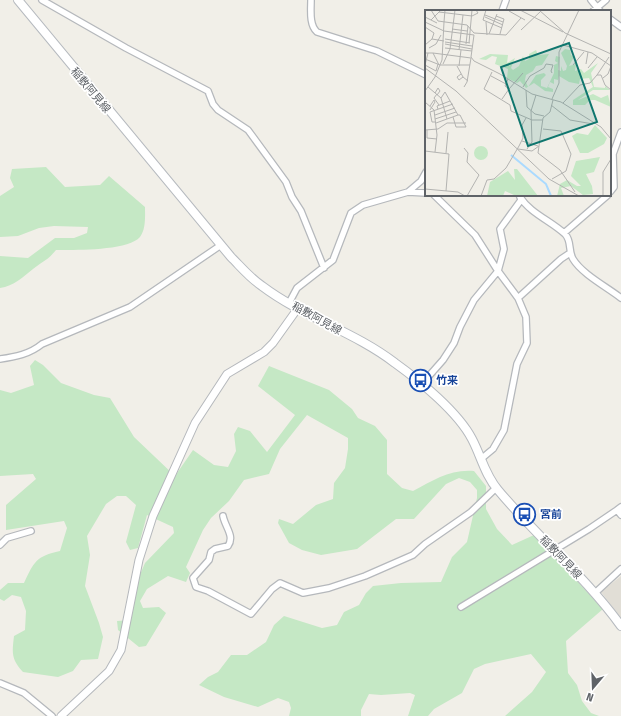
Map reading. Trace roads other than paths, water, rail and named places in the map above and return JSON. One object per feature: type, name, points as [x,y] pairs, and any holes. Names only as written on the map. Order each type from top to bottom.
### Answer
[{"type":"main road","name":"稲敷阿見線","points":[[18,0],[221,245],[250,277],[289,303],[395,362],[456,416],[472,438],[496,488],[595,593],[621,626]]},
{"type":"street","points":[[42,0],[132,51],[208,91],[213,104],[218,110],[248,130],[286,182],[301,211],[324,268]]},
{"type":"street","points":[[311,0],[311,18],[313,29],[317,32],[377,51],[425,74]]},
{"type":"street","points":[[502,10],[506,0]]},
{"type":"street","points":[[591,0],[596,10],[606,0]]},
{"type":"street","points":[[611,20],[621,27]]},
{"type":"street","points":[[611,191],[614,187],[613,154],[621,132]]},
{"type":"street","points":[[408,192],[421,181],[425,174]]},
{"type":"street","points":[[289,303],[298,288],[324,268],[336,256],[352,212],[363,205],[408,192],[425,193]]},
{"type":"street","points":[[435,196],[475,235],[498,271],[518,298],[526,317],[526,343],[517,364],[504,430],[493,449],[481,459]]},
{"type":"street","points":[[564,233],[607,196]]},
{"type":"street","points":[[421,385],[443,360],[454,343],[460,327],[474,300],[498,271],[504,249],[500,229],[520,197],[549,223],[564,233],[569,239],[570,253],[582,270],[621,298]]},
{"type":"street","points":[[0,359],[17,357],[35,350],[42,344],[130,308],[221,245]]},
{"type":"street","points":[[518,298],[561,259],[570,253]]},
{"type":"street","points":[[61,716],[109,671],[121,650],[139,560],[150,524],[195,423],[227,374],[264,352],[273,343],[298,308]]},
{"type":"street","points":[[223,516],[232,538],[231,542],[228,546],[215,549],[211,552],[209,560],[193,578],[196,587],[208,591],[251,614],[272,589],[280,584],[303,594],[329,588],[365,576],[413,555],[425,544],[471,512],[496,488]]},
{"type":"street","points":[[461,607],[589,529],[619,508],[621,515]]},
{"type":"street","points":[[0,545],[7,538],[31,531]]},
{"type":"street","points":[[595,593],[621,569]]},
{"type":"street","points":[[0,683],[24,693],[52,716]]},
{"type":"place","name":"竹来","points":[[420,380]]},
{"type":"place","name":"宮前","points":[[524,514]]}]
